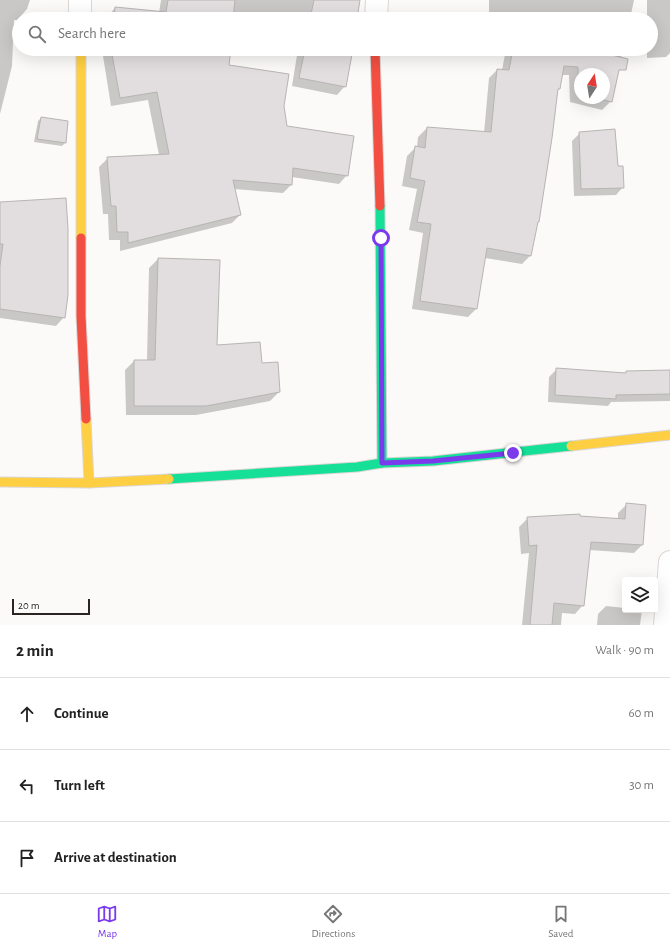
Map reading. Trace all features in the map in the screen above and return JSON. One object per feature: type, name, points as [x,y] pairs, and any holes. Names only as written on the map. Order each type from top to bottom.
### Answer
[{"type":"street","points":[[80,0],[80,12]]},
{"type":"street","points":[[376,12],[377,0]]},
{"type":"street","points":[[81,56],[81,316],[89,483]]},
{"type":"street","points":[[375,56],[381,238],[382,463]]},
{"type":"street","points":[[0,482],[89,483],[290,472],[357,467],[382,463],[440,461],[670,435]]},
{"type":"street","points":[[665,625],[670,562]]},
{"type":"building","points":[[168,0],[235,0],[234,12],[166,12]]},
{"type":"building","points":[[314,0],[360,0],[358,12],[311,12]]},
{"type":"building","points":[[115,7],[166,12],[115,12]]},
{"type":"building","points":[[112,56],[230,56],[229,65],[289,74],[284,106],[287,126],[354,136],[348,176],[293,168],[292,185],[233,180],[241,215],[128,243],[128,232],[117,232],[116,206],[111,206],[107,157],[169,154],[157,92],[120,98]]},
{"type":"building","points":[[304,56],[352,56],[346,87],[299,78]]},
{"type":"building","points":[[512,56],[616,56],[628,59],[626,70],[619,70],[612,102],[610,102],[610,68],[578,68],[564,66],[560,89],[558,89],[539,222],[531,256],[487,248],[477,309],[420,301],[431,224],[417,222],[425,181],[410,178],[415,146],[425,148],[427,127],[491,132],[497,69],[509,70]]},
{"type":"building","points":[[41,117],[68,121],[66,143],[37,139]]},
{"type":"building","points":[[615,129],[618,166],[623,166],[624,188],[581,189],[579,132]]},
{"type":"building","points":[[66,198],[68,229],[68,295],[65,318],[0,309],[0,266],[3,244],[0,244],[0,202]]},
{"type":"building","points":[[158,258],[220,260],[217,345],[260,342],[262,363],[278,362],[280,392],[206,406],[134,406],[134,360],[155,360]]},
{"type":"building","points":[[556,368],[626,373],[626,371],[670,370],[670,394],[616,395],[616,399],[555,395]]},
{"type":"building","points":[[626,503],[646,505],[643,545],[591,542],[584,606],[554,603],[552,625],[530,625],[537,545],[529,546],[527,517],[580,514],[580,516],[625,519]]},
{"type":"traffic: fast","points":[[380,206],[382,463]]},
{"type":"traffic: fast","points":[[169,479],[357,467],[382,463],[433,461],[571,446]]},
{"type":"traffic: slow","points":[[81,56],[81,238]]},
{"type":"traffic: slow","points":[[86,419],[89,483]]},
{"type":"traffic: slow","points":[[571,446],[670,435]]},
{"type":"traffic: slow","points":[[0,482],[89,483],[169,479]]},
{"type":"traffic: jam","points":[[375,56],[380,206]]},
{"type":"traffic: jam","points":[[81,238],[81,316],[86,419]]},
{"type":"route","points":[[381,238],[382,463],[433,461],[513,453]]}]
